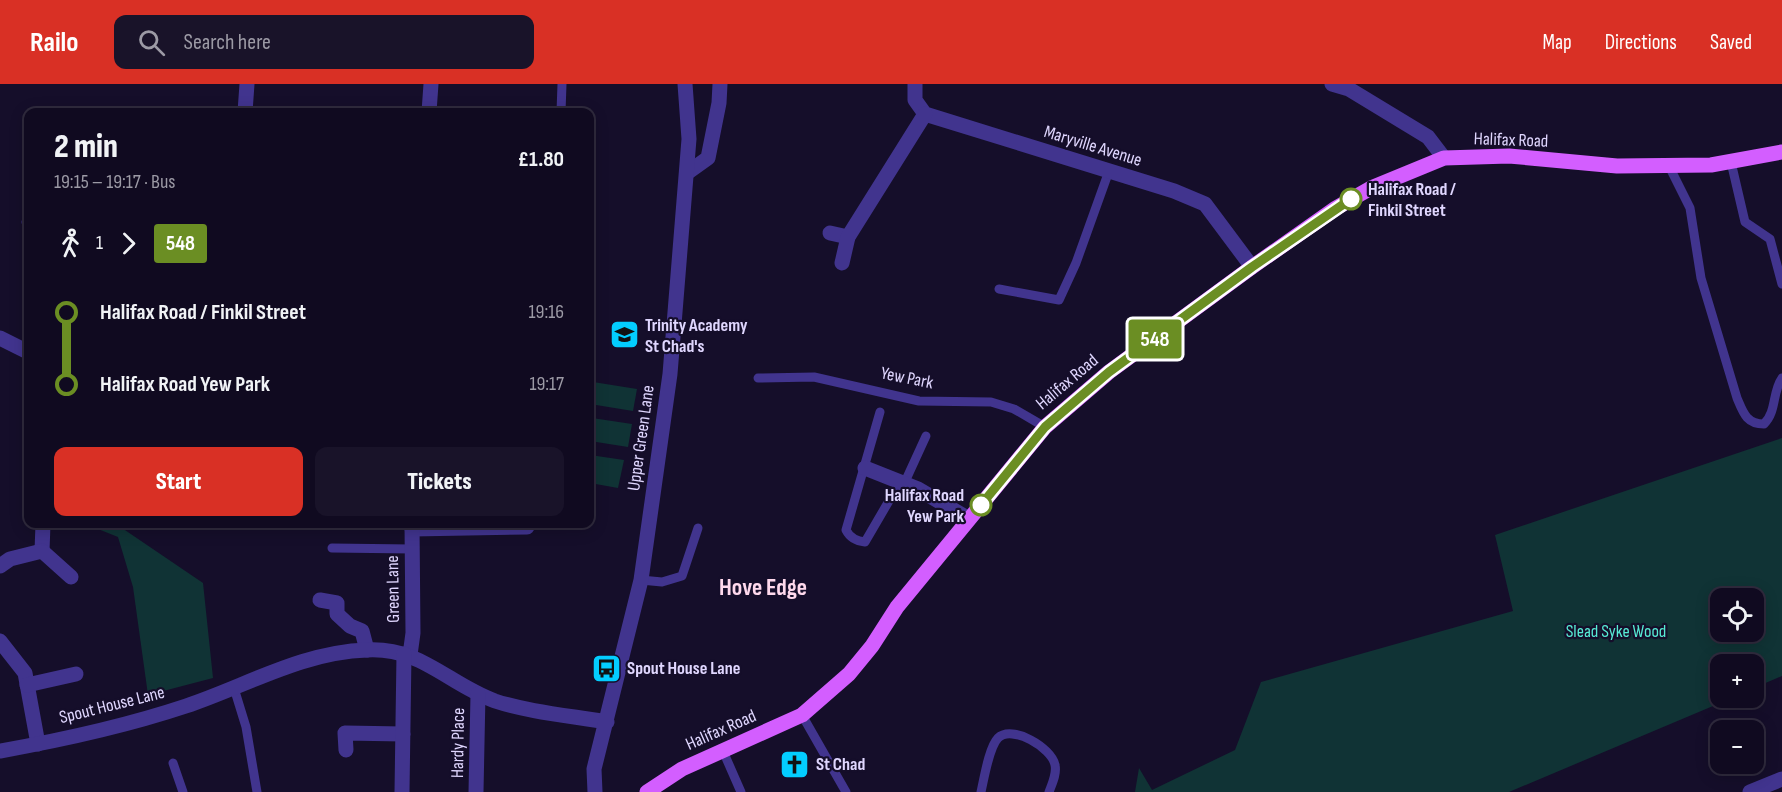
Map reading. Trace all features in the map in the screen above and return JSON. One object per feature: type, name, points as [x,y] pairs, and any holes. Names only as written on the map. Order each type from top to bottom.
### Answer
[{"type":"main road","name":"Halifax Road","points":[[646,792],[682,769],[802,715],[849,674],[872,646],[897,608],[1045,427],[1109,372],[1252,267],[1345,203],[1371,188],[1444,158],[1509,156],[1617,166],[1669,166],[1711,165],[1782,152]]},
{"type":"street","points":[[245,108],[247,84]]},
{"type":"street","points":[[429,108],[431,84]]},
{"type":"street","name":"Upper Green Lane","points":[[595,792],[594,769],[641,580],[671,362],[689,139],[685,84]]},
{"type":"street","points":[[687,173],[708,158],[719,103],[720,84]]},
{"type":"street","points":[[842,263],[848,237],[925,114],[915,100],[915,84]]},
{"type":"street","points":[[1332,84],[1349,90],[1428,136],[1444,158]]},
{"type":"street","name":"Maryville Avenue","points":[[925,114],[1174,191],[1205,204],[1252,267]]},
{"type":"street","points":[[830,233],[848,237]]},
{"type":"street","points":[[0,338],[24,350]]},
{"type":"street","points":[[865,468],[902,483],[969,519]]},
{"type":"street","points":[[42,551],[44,528]]},
{"type":"street","name":"Green Lane","points":[[402,792],[407,654],[413,633],[412,528]]},
{"type":"street","points":[[0,566],[10,559],[42,551]]},
{"type":"street","points":[[42,551],[71,577]]},
{"type":"street","points":[[320,600],[337,603],[337,614],[350,626],[362,631],[367,650]]},
{"type":"street","points":[[0,641],[25,673],[38,744]]},
{"type":"street","name":"Spout House Lane","points":[[0,751],[38,744],[185,707],[318,655],[367,650],[407,654],[478,694],[498,702],[607,722]]},
{"type":"street","points":[[27,685],[76,674]]},
{"type":"street","name":"Hardy Place","points":[[476,792],[478,694]]},
{"type":"street","points":[[345,750],[345,733],[403,734]]},
{"type":"street","points":[[1750,792],[1782,779]]},
{"type":"lane","points":[[561,108],[562,84]]},
{"type":"lane","points":[[1731,162],[1745,222],[1770,239],[1782,284]]},
{"type":"lane","points":[[1669,166],[1690,208],[1701,278],[1737,398],[1745,417],[1754,424],[1764,424],[1772,416],[1774,398],[1782,378]]},
{"type":"lane","points":[[999,289],[1059,300],[1076,263],[1109,171]]},
{"type":"lane","name":"Yew Park","points":[[759,378],[814,377],[919,401],[991,402],[1014,409],[1045,427]]},
{"type":"lane","points":[[880,412],[846,530],[849,536],[858,542],[865,542],[902,483],[926,436]]},
{"type":"lane","points":[[641,580],[662,582],[682,576],[698,528]]},
{"type":"lane","points":[[332,548],[412,549]]},
{"type":"lane","points":[[234,688],[246,727],[257,792]]},
{"type":"lane","points":[[802,715],[846,792]]},
{"type":"lane","points":[[981,792],[993,747],[998,738],[1004,734],[1028,739],[1053,757],[1056,767],[1049,792]]},
{"type":"lane","points":[[723,750],[741,792]]},
{"type":"lane","points":[[173,763],[183,792]]},
{"type":"green space","points":[[594,382],[637,389],[633,411],[594,405]]},
{"type":"green space","points":[[594,418],[632,424],[628,447],[594,442]]},
{"type":"green space","name":"Slead Syke Wood","points":[[1782,438],[1782,676],[1764,684],[1764,654],[1710,654],[1710,707],[1509,792],[1135,792],[1139,768],[1152,790],[1235,750],[1261,682],[1513,611],[1495,535]]},
{"type":"green space","points":[[594,456],[624,460],[618,488],[594,484]]},
{"type":"green space","points":[[122,528],[203,583],[213,678],[148,695],[133,587],[118,537],[98,529]]},
{"type":"bus line","name":"548","points":[[981,505],[1045,427],[1109,372],[1252,267],[1351,199]]},
{"type":"place","name":"Halifax Road / Finkil Street","points":[[1351,199]]},
{"type":"place","name":"Trinity Academy St Chad's","points":[[624,335]]},
{"type":"place","name":"Halifax Road Yew Park","points":[[981,505]]},
{"type":"place","name":"Spout House Lane","points":[[606,668]]},
{"type":"place","name":"St Chad","points":[[795,764]]},
{"type":"district","name":"Hove Edge","points":[[763,587]]}]
